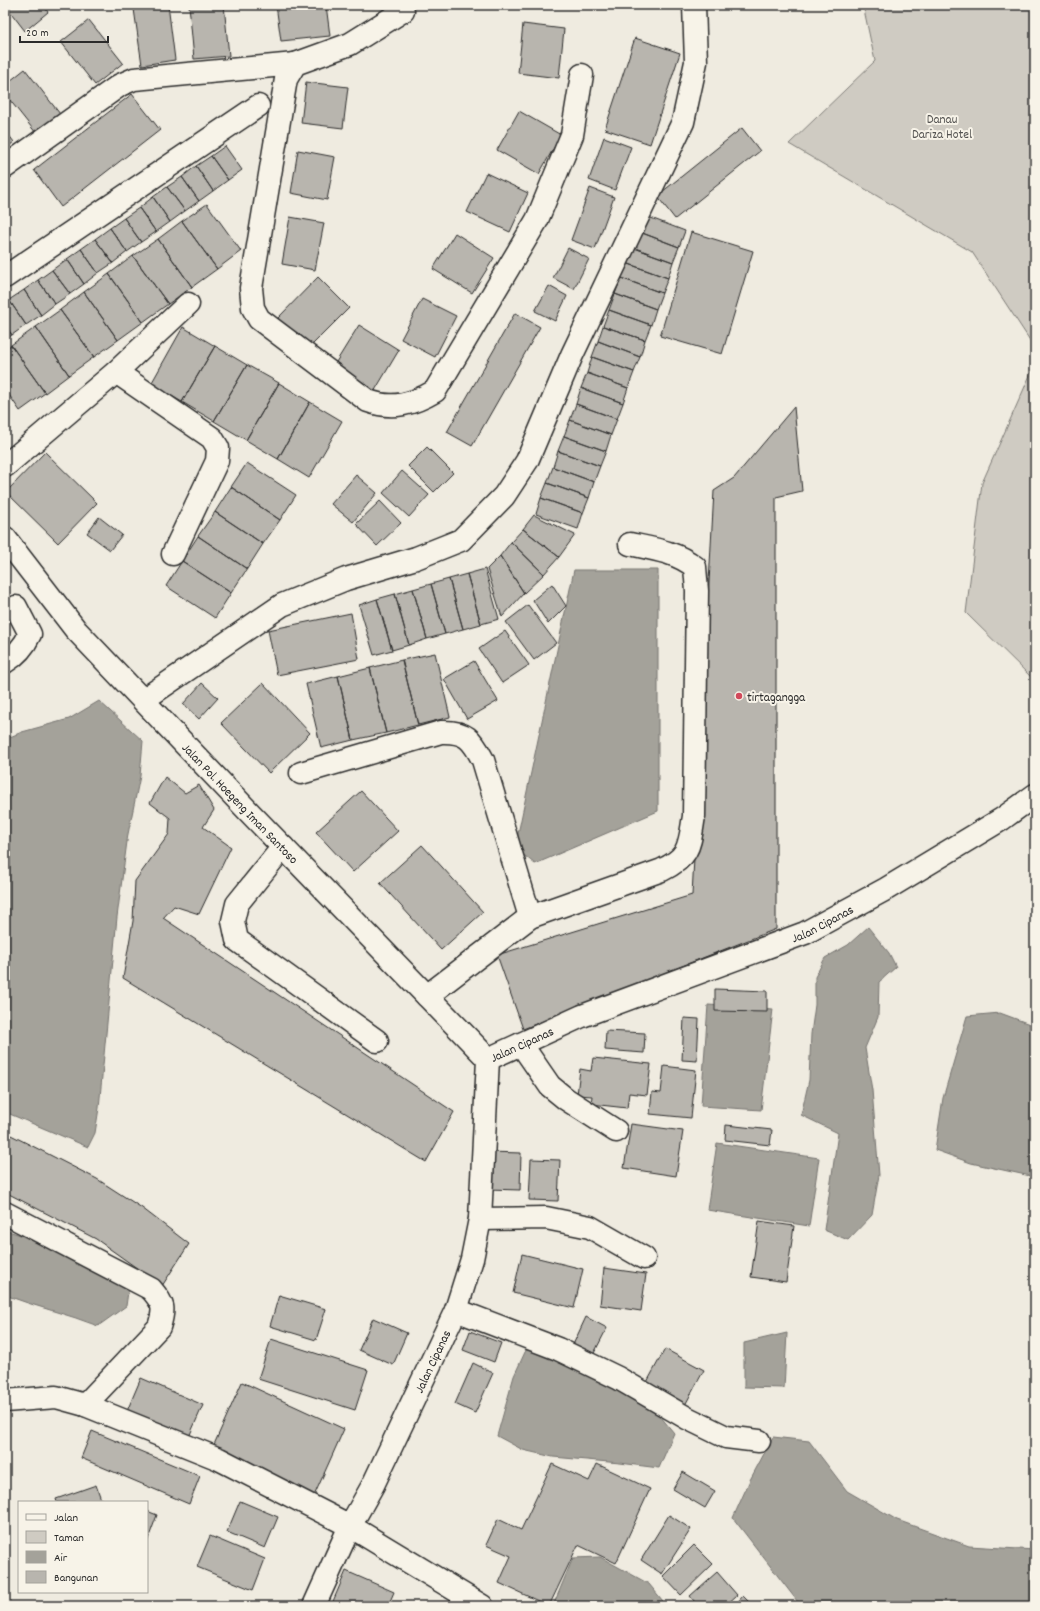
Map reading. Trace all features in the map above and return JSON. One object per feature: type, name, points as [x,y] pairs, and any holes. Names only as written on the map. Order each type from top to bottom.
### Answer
[{"type":"street","points":[[143,700],[282,605],[346,579],[416,558],[461,540],[504,496],[527,461],[572,355],[683,122],[696,62],[694,5]]},
{"type":"street","points":[[5,167],[120,85],[134,79],[295,64],[350,44],[403,11]]},
{"type":"street","points":[[295,64],[286,79],[251,288],[253,308],[259,319],[368,402],[379,405],[397,405],[417,402],[435,391],[537,220],[572,135],[582,75]]},
{"type":"street","points":[[5,277],[258,106]]},
{"type":"street","points":[[5,466],[116,372],[188,304]]},
{"type":"street","points":[[116,372],[212,438],[218,448],[217,461],[173,554]]},
{"type":"street","name":"Jalan Pol. Hoegeng Iman Santoso","points":[[5,538],[76,630],[283,847],[488,1058]]},
{"type":"street","points":[[427,996],[530,917],[662,870],[678,862],[689,848],[694,816],[697,590],[695,567],[683,558],[670,552],[630,544]]},
{"type":"street","points":[[5,662],[14,657],[25,645],[30,634],[10,609],[44,589]]},
{"type":"street","points":[[301,773],[441,732],[455,731],[466,736],[475,744],[483,760],[530,917]]},
{"type":"street","name":"Jalan Cipanas","points":[[314,1606],[350,1526],[373,1485],[456,1310],[472,1259],[480,1219],[488,1058],[582,1016],[806,934],[892,886],[1002,819],[1035,795]]},
{"type":"street","points":[[283,847],[237,904],[233,921],[237,940],[378,1041]]},
{"type":"street","points":[[521,1044],[550,1086],[566,1099],[616,1131]]},
{"type":"street","points":[[5,1213],[150,1289],[161,1301],[163,1314],[159,1327],[85,1405]]},
{"type":"street","points":[[480,1219],[546,1218],[590,1227],[644,1258]]},
{"type":"street","points":[[456,1310],[558,1349],[618,1378],[687,1418],[726,1437],[760,1441]]},
{"type":"street","points":[[5,1401],[56,1397],[85,1405],[220,1459],[350,1526],[482,1606]]},
{"type":"green space","name":"Danau Dariza Hotel","points":[[863,5],[1035,5],[1035,348],[972,252],[789,144],[875,61]]},
{"type":"green space","points":[[1035,364],[1035,681],[966,613],[982,483]]},
{"type":"water","points":[[574,570],[658,570],[658,811],[535,864],[515,848]]},
{"type":"water","points":[[99,701],[143,741],[140,776],[128,834],[117,917],[99,1108],[95,1133],[88,1147],[5,1112],[5,739],[22,732],[69,719]]},
{"type":"water","points":[[868,927],[889,953],[896,967],[879,982],[878,1017],[865,1048],[872,1090],[879,1175],[872,1215],[848,1240],[824,1230],[838,1133],[801,1115],[809,1080],[811,1034],[815,1005],[815,977],[825,958],[848,945]]},
{"type":"water","points":[[708,1005],[773,1009],[761,1110],[701,1106]]},
{"type":"water","points":[[1000,1013],[1035,1026],[1035,1177],[971,1163],[935,1150],[943,1098],[967,1016]]},
{"type":"water","points":[[717,1143],[819,1158],[809,1226],[707,1210]]},
{"type":"water","points":[[5,1230],[30,1238],[116,1280],[128,1292],[126,1306],[98,1326],[5,1295]]},
{"type":"water","points":[[787,1333],[784,1388],[744,1387],[744,1343]]},
{"type":"water","points":[[526,1350],[549,1355],[651,1405],[674,1433],[659,1468],[553,1457],[523,1450],[497,1436],[514,1376]]},
{"type":"water","points":[[773,1437],[809,1441],[847,1491],[897,1520],[969,1546],[1035,1550],[1035,1606],[801,1606],[733,1518],[750,1480]]},
{"type":"water","points":[[600,1557],[649,1584],[667,1606],[553,1606],[573,1558]]},
{"type":"building","points":[[5,5],[43,5],[48,12],[25,31]]},
{"type":"building","points":[[168,5],[175,60],[142,65],[134,9]]},
{"type":"building","points":[[189,5],[224,5],[229,56],[194,59]]},
{"type":"building","points":[[276,5],[326,5],[330,36],[281,41]]},
{"type":"building","points":[[89,20],[123,63],[95,85],[61,42]]},
{"type":"building","points":[[523,24],[564,29],[559,78],[518,73]]},
{"type":"building","points":[[635,38],[680,53],[650,144],[605,129]]},
{"type":"building","points":[[25,69],[60,114],[36,133],[5,94],[5,85]]},
{"type":"building","points":[[306,82],[348,87],[343,128],[301,123]]},
{"type":"building","points":[[132,94],[160,130],[61,207],[34,170]]},
{"type":"building","points":[[519,111],[561,135],[539,174],[497,150]]},
{"type":"building","points":[[742,128],[760,151],[675,219],[657,196]]},
{"type":"building","points":[[5,130],[14,142],[5,149]]},
{"type":"building","points":[[604,137],[631,147],[615,190],[589,180]]},
{"type":"building","points":[[225,146],[242,170],[228,180],[211,156]]},
{"type":"building","points":[[298,150],[335,157],[327,200],[291,193]]},
{"type":"building","points":[[211,156],[228,180],[213,191],[196,166]]},
{"type":"building","points":[[196,166],[213,191],[199,201],[182,177]]},
{"type":"building","points":[[486,173],[528,193],[510,232],[467,212]]},
{"type":"building","points":[[182,177],[199,201],[185,211],[167,187]]},
{"type":"building","points":[[167,187],[185,211],[170,222],[153,197]]},
{"type":"building","points":[[590,188],[614,197],[595,249],[571,240]]},
{"type":"building","points":[[153,197],[170,222],[156,232],[139,208]]},
{"type":"building","points":[[207,204],[241,251],[217,269],[182,221]]},
{"type":"building","points":[[139,208],[156,232],[141,242],[124,218]]},
{"type":"building","points":[[643,215],[685,231],[679,247],[637,231]]},
{"type":"building","points":[[290,217],[324,223],[315,270],[282,264]]},
{"type":"building","points":[[124,218],[141,242],[127,252],[110,228]]},
{"type":"building","points":[[182,221],[217,269],[192,287],[158,239]]},
{"type":"building","points":[[110,228],[127,252],[113,263],[95,239]]},
{"type":"building","points":[[637,231],[679,247],[673,262],[632,247]]},
{"type":"building","points":[[691,232],[753,251],[722,354],[660,336]]},
{"type":"building","points":[[455,233],[494,258],[472,293],[433,269]]},
{"type":"building","points":[[95,239],[113,263],[98,273],[81,249]]},
{"type":"building","points":[[158,239],[192,287],[168,304],[133,256]]},
{"type":"building","points":[[632,247],[673,262],[668,278],[626,263]]},
{"type":"building","points":[[568,248],[589,259],[574,289],[553,278]]},
{"type":"building","points":[[81,249],[98,273],[84,284],[67,259]]},
{"type":"building","points":[[133,256],[168,304],[143,322],[109,274]]},
{"type":"building","points":[[67,259],[84,284],[70,294],[52,270]]},
{"type":"building","points":[[626,263],[668,278],[662,293],[621,278]]},
{"type":"building","points":[[52,270],[70,294],[55,304],[38,280]]},
{"type":"building","points":[[109,274],[143,322],[118,340],[84,292]]},
{"type":"building","points":[[318,277],[349,308],[308,349],[278,318]]},
{"type":"building","points":[[621,278],[662,293],[656,309],[615,294]]},
{"type":"building","points":[[38,280],[55,304],[41,315],[24,290]]},
{"type":"building","points":[[549,286],[567,296],[555,321],[535,311]]},
{"type":"building","points":[[24,290],[41,315],[26,325],[9,300]]},
{"type":"building","points":[[84,292],[118,340],[94,357],[60,310]]},
{"type":"building","points":[[615,294],[656,309],[651,325],[609,310]]},
{"type":"building","points":[[422,299],[456,316],[435,357],[401,339]]},
{"type":"building","points":[[9,300],[26,325],[12,335],[5,325],[5,303]]},
{"type":"building","points":[[60,310],[94,357],[69,375],[36,327]]},
{"type":"building","points":[[609,310],[651,325],[645,340],[603,326]]},
{"type":"building","points":[[515,313],[540,327],[472,446],[447,432]]},
{"type":"building","points":[[5,325],[12,335],[5,340]]},
{"type":"building","points":[[359,325],[399,350],[374,392],[333,367]]},
{"type":"building","points":[[603,326],[645,340],[640,357],[598,341]]},
{"type":"building","points":[[36,327],[69,375],[45,393],[11,345]]},
{"type":"building","points":[[183,327],[215,346],[182,402],[151,384]]},
{"type":"building","points":[[598,341],[640,357],[634,372],[592,357]]},
{"type":"building","points":[[11,345],[45,393],[20,411],[5,389],[5,349]]},
{"type":"building","points":[[215,346],[247,365],[214,421],[182,402]]},
{"type":"building","points":[[592,357],[634,372],[628,388],[587,373]]},
{"type":"building","points":[[247,365],[279,383],[246,440],[214,421]]},
{"type":"building","points":[[587,373],[628,388],[623,403],[581,388]]},
{"type":"building","points":[[279,383],[310,402],[278,459],[246,440]]},
{"type":"building","points":[[581,388],[623,403],[617,419],[576,404]]},
{"type":"building","points":[[310,402],[342,421],[309,478],[278,459]]},
{"type":"building","points":[[576,404],[617,419],[611,435],[570,420]]},
{"type":"building","name":"tirtagangga","points":[[794,407],[802,491],[776,497],[776,929],[523,1029],[497,955],[692,895],[714,491],[734,478]]},
{"type":"building","points":[[570,420],[611,435],[606,451],[564,436]]},
{"type":"building","points":[[564,436],[606,451],[600,466],[558,451]]},
{"type":"building","points":[[427,447],[453,473],[434,492],[408,466]]},
{"type":"building","points":[[558,451],[600,466],[594,482],[553,467]]},
{"type":"building","points":[[45,452],[97,503],[58,543],[6,492]]},
{"type":"building","points":[[247,463],[296,495],[280,520],[231,487]]},
{"type":"building","points":[[553,467],[594,482],[589,498],[547,483]]},
{"type":"building","points":[[402,471],[429,495],[409,517],[383,493]]},
{"type":"building","points":[[356,475],[377,493],[353,522],[331,504]]},
{"type":"building","points":[[547,483],[589,498],[583,513],[541,498]]},
{"type":"building","points":[[231,487],[280,520],[263,544],[215,512]]},
{"type":"building","points":[[541,498],[583,513],[578,529],[536,514]]},
{"type":"building","points":[[380,501],[401,523],[377,546],[356,524]]},
{"type":"building","points":[[215,512],[263,544],[247,569],[198,536]]},
{"type":"building","points":[[534,515],[575,535],[559,557],[523,529]]},
{"type":"building","points":[[99,517],[122,535],[110,550],[87,533]]},
{"type":"building","points":[[523,529],[559,557],[544,574],[511,542]]},
{"type":"building","points":[[198,536],[247,569],[231,593],[182,561]]},
{"type":"building","points":[[511,542],[544,574],[524,593],[500,556]]},
{"type":"building","points":[[500,556],[524,593],[502,617],[487,569]]},
{"type":"building","points":[[182,561],[231,593],[215,618],[166,586]]},
{"type":"building","points":[[485,569],[499,619],[481,624],[467,574]]},
{"type":"building","points":[[467,574],[481,624],[463,629],[449,579]]},
{"type":"building","points":[[449,579],[463,629],[445,634],[431,584]]},
{"type":"building","points":[[431,584],[445,634],[427,639],[413,589]]},
{"type":"building","points":[[552,584],[566,606],[548,624],[533,600]]},
{"type":"building","points":[[413,589],[427,639],[409,645],[395,594]]},
{"type":"building","points":[[395,594],[409,645],[392,650],[377,599]]},
{"type":"building","points":[[377,599],[392,650],[374,655],[359,605]]},
{"type":"building","points":[[528,605],[556,643],[534,660],[506,622]]},
{"type":"building","points":[[351,613],[359,659],[277,675],[268,630]]},
{"type":"building","points":[[505,631],[529,665],[502,683],[479,649]]},
{"type":"building","points":[[435,653],[450,717],[418,725],[402,660]]},
{"type":"building","points":[[402,660],[418,725],[386,733],[370,668]]},
{"type":"building","points":[[474,661],[498,701],[467,719],[444,679]]},
{"type":"building","points":[[370,668],[386,733],[353,740],[338,676]]},
{"type":"building","points":[[338,676],[353,740],[321,748],[306,684]]},
{"type":"building","points":[[202,683],[218,698],[199,719],[183,704]]},
{"type":"building","points":[[263,683],[310,733],[269,773],[221,723]]},
{"type":"building","points":[[165,777],[185,793],[199,785],[214,810],[203,827],[231,847],[199,914],[174,906],[163,918],[454,1112],[426,1162],[123,978],[133,921],[135,881],[169,834],[170,818],[150,803]]},
{"type":"building","points":[[361,791],[398,831],[353,872],[316,832]]},
{"type":"building","points":[[422,845],[483,912],[441,950],[380,883]]},
{"type":"building","points":[[715,989],[767,991],[767,1012],[715,1011]]},
{"type":"building","points":[[684,1018],[699,1019],[697,1061],[682,1060]]},
{"type":"building","points":[[606,1031],[645,1033],[644,1053],[605,1050]]},
{"type":"building","points":[[593,1058],[651,1064],[647,1095],[629,1093],[627,1108],[591,1104],[592,1096],[577,1095],[580,1069],[591,1071]]},
{"type":"building","points":[[664,1066],[696,1070],[691,1118],[650,1114],[652,1092],[661,1093]]},
{"type":"building","points":[[631,1124],[683,1131],[676,1176],[624,1168]]},
{"type":"building","points":[[726,1125],[772,1130],[770,1145],[725,1140]]},
{"type":"building","points":[[5,1132],[97,1179],[142,1208],[189,1244],[162,1286],[96,1239],[5,1192]]},
{"type":"building","points":[[489,1152],[521,1153],[520,1190],[488,1189]]},
{"type":"building","points":[[531,1159],[560,1160],[558,1201],[529,1200]]},
{"type":"building","points":[[759,1221],[794,1226],[786,1282],[751,1277]]},
{"type":"building","points":[[522,1254],[583,1269],[574,1308],[513,1293]]},
{"type":"building","points":[[604,1268],[646,1274],[641,1311],[600,1305]]},
{"type":"building","points":[[279,1295],[326,1309],[316,1340],[270,1326]]},
{"type":"building","points":[[586,1317],[607,1328],[591,1359],[571,1349]]},
{"type":"building","points":[[373,1318],[407,1333],[393,1365],[359,1350]]},
{"type":"building","points":[[470,1331],[501,1343],[494,1362],[463,1350]]},
{"type":"building","points":[[271,1339],[368,1370],[355,1410],[258,1379]]},
{"type":"building","points":[[665,1349],[704,1370],[685,1405],[646,1384]]},
{"type":"building","points":[[473,1363],[493,1373],[475,1413],[455,1404]]},
{"type":"building","points":[[141,1378],[203,1405],[188,1439],[127,1411]]},
{"type":"building","points":[[242,1382],[344,1429],[314,1496],[212,1449]]},
{"type":"building","points":[[92,1431],[200,1476],[189,1504],[81,1458]]},
{"type":"building","points":[[552,1464],[589,1481],[597,1464],[650,1489],[616,1563],[578,1545],[549,1606],[499,1583],[511,1556],[486,1545],[498,1519],[521,1530]]},
{"type":"building","points":[[683,1472],[715,1491],[705,1508],[673,1489]]},
{"type":"building","points":[[96,1485],[102,1501],[57,1501],[56,1499]]},
{"type":"building","points":[[240,1501],[278,1517],[265,1548],[227,1532]]},
{"type":"building","points":[[148,1511],[157,1515],[148,1539]]},
{"type":"building","points":[[669,1515],[691,1529],[662,1574],[641,1560]]},
{"type":"building","points":[[210,1536],[265,1559],[253,1590],[197,1567]]},
{"type":"building","points":[[694,1545],[713,1564],[681,1595],[663,1576]]},
{"type":"building","points":[[346,1571],[394,1592],[388,1606],[331,1606]]},
{"type":"building","points":[[717,1572],[737,1595],[725,1606],[698,1606],[690,1596]]},
{"type":"building","points":[[743,1596],[753,1606],[734,1606]]},
{"type":"place","name":"tirtagangga","points":[[739,696]]}]
